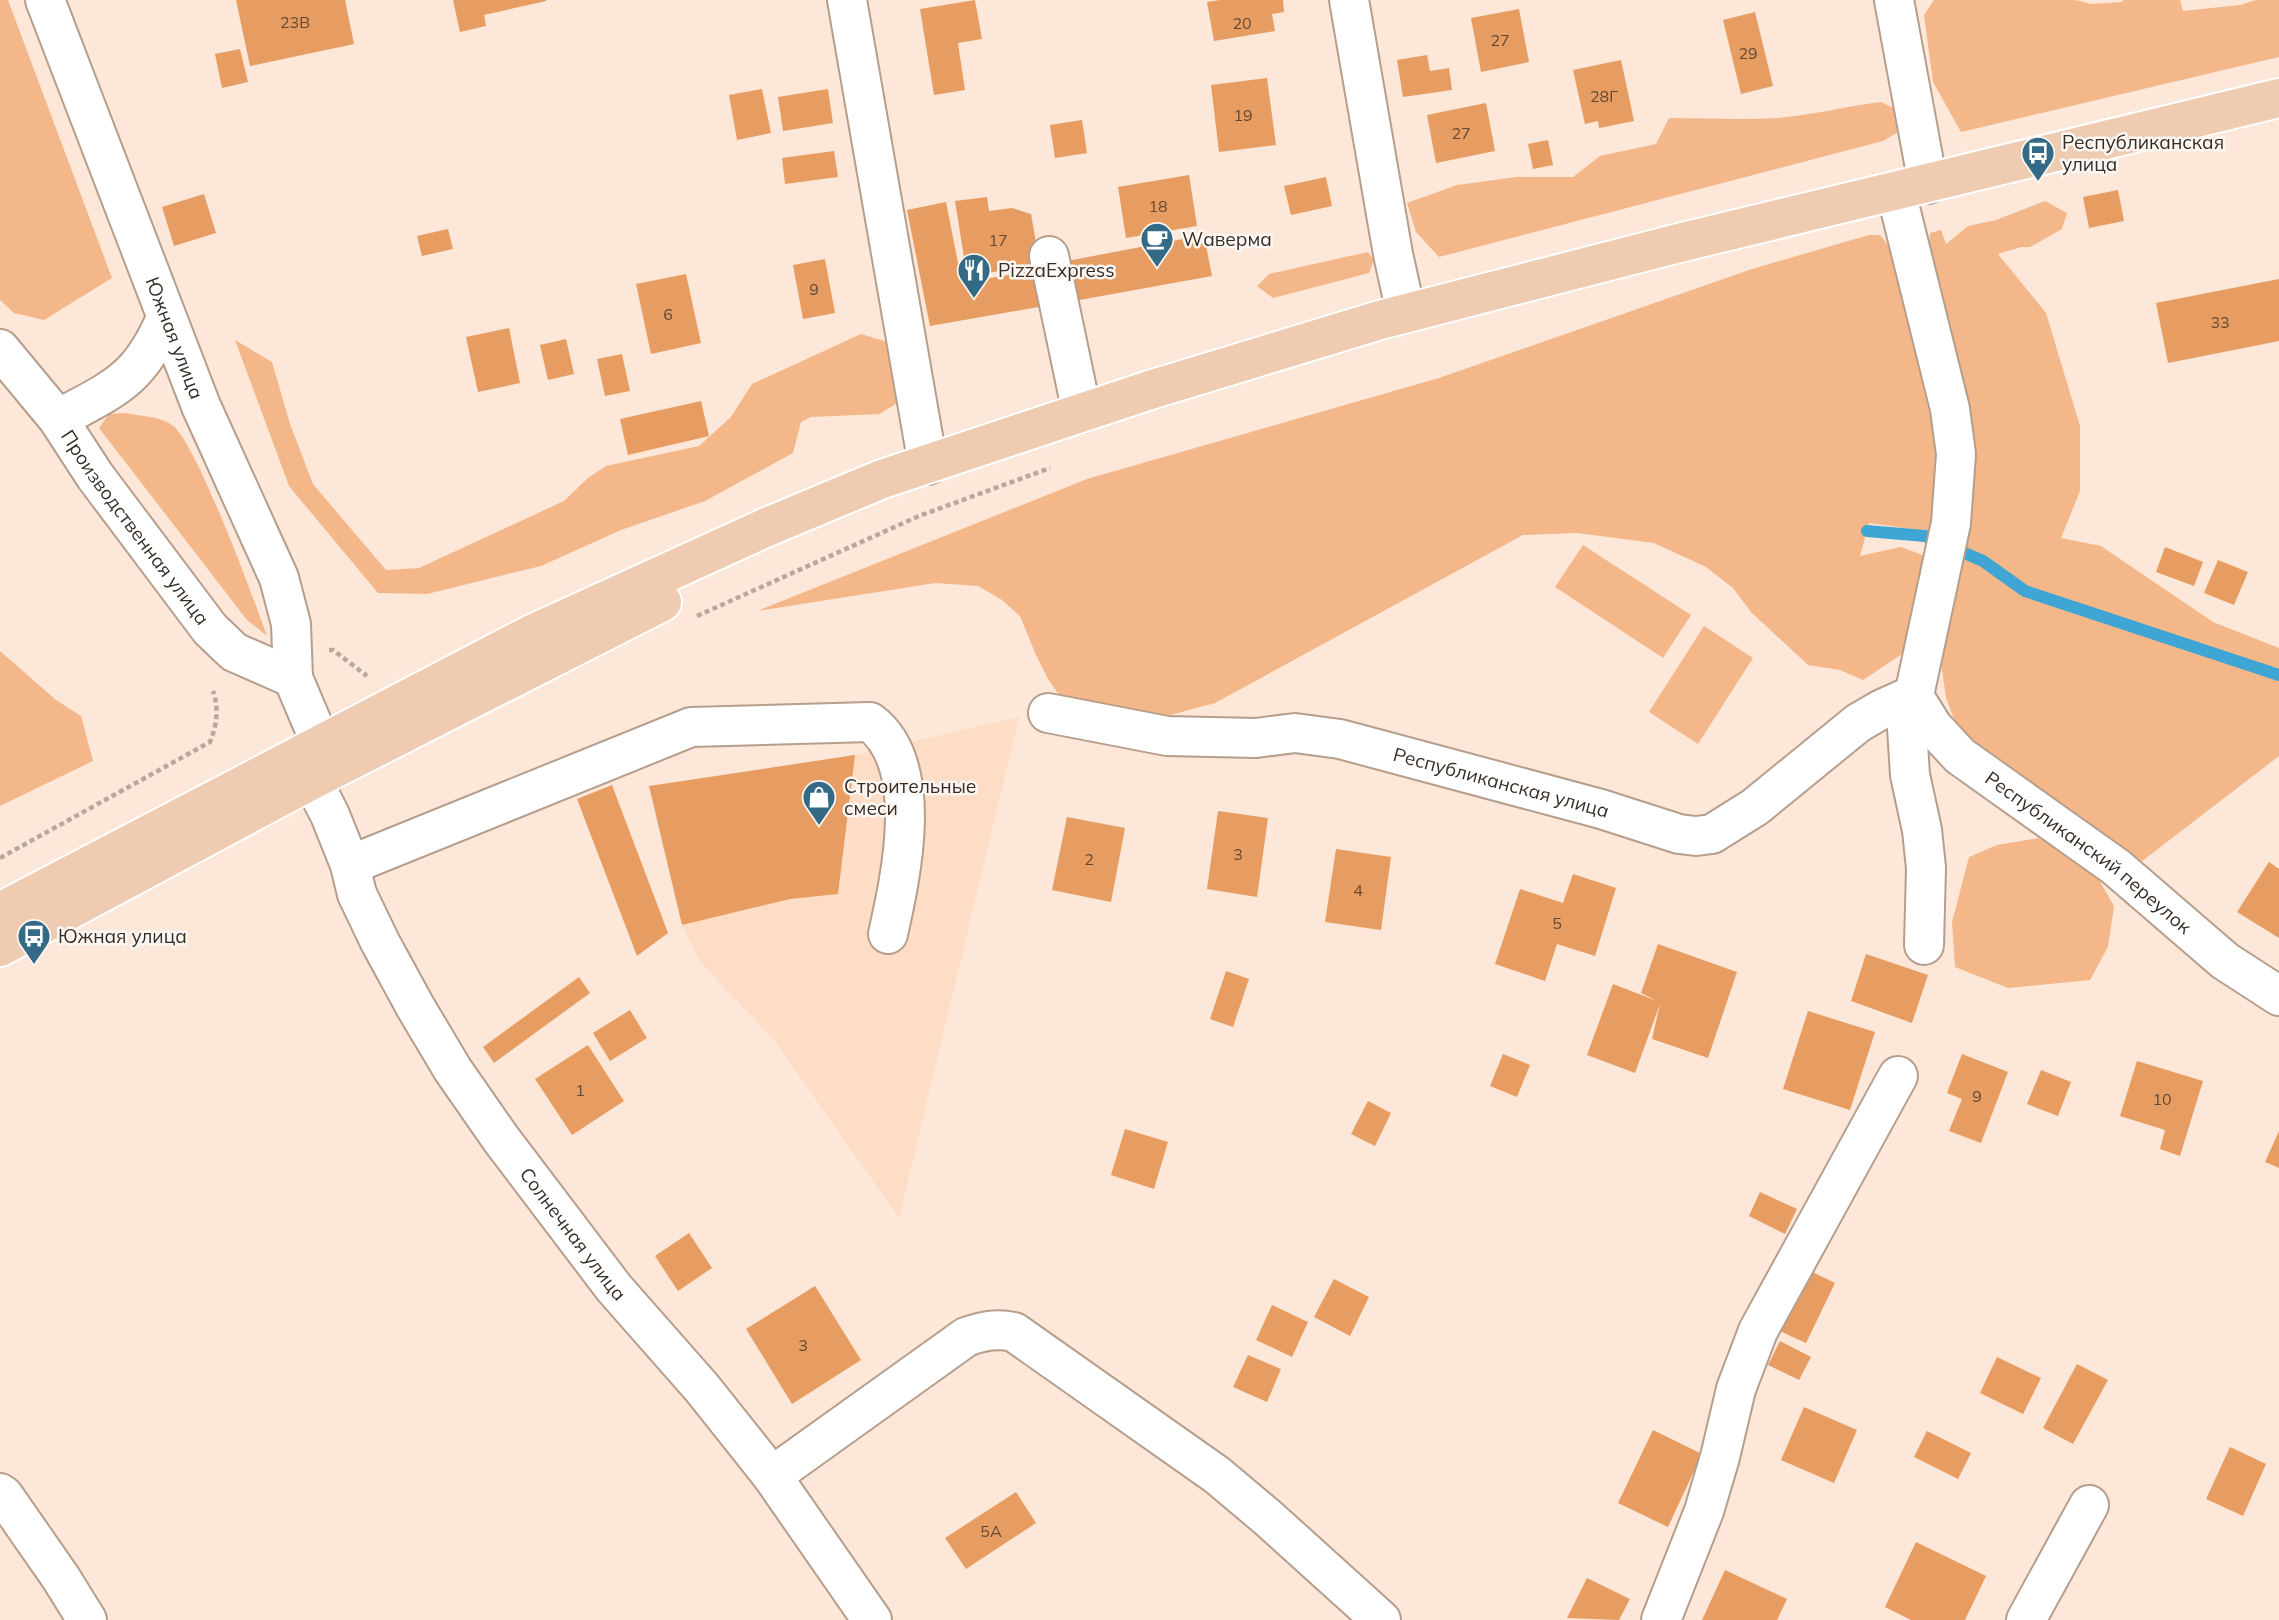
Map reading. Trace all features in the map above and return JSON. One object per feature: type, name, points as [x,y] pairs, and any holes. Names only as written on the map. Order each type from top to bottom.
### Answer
[{"type":"main road","points":[[0,947],[322,764],[545,628],[767,527],[882,479],[1283,349],[1406,313],[1665,246],[2279,98]]},
{"type":"main road","points":[[0,912],[322,764]]},
{"type":"street","name":"Южная улица","points":[[45,0],[201,406],[279,578],[291,624],[292,678]]},
{"type":"street","points":[[847,0],[925,466]]},
{"type":"street","points":[[1349,0],[1390,242],[1406,313]]},
{"type":"street","points":[[1894,0],[1912,188],[1956,454],[1951,523],[1907,728],[1910,775],[1922,830],[1926,867],[1924,945]]},
{"type":"street","points":[[1049,256],[1082,413]]},
{"type":"street","points":[[58,419],[122,384],[146,357],[166,318]]},
{"type":"street","name":"Производственная улица","points":[[0,349],[58,419],[95,476],[225,645],[264,667],[292,678]]},
{"type":"street","points":[[122,384],[165,384],[201,406]]},
{"type":"street","name":"Солнечная улица","points":[[292,678],[322,764],[330,815],[350,865],[357,894],[416,1008],[474,1100],[614,1288],[702,1388],[772,1476],[873,1620]]},
{"type":"street","name":"Республиканская улица","points":[[1048,713],[1167,736],[1256,738],[1295,733],[1340,738],[1601,809],[1666,830],[1696,836],[1712,834],[1747,812],[1858,723],[1913,695]]},
{"type":"street","name":"Республиканский переулок","points":[[1913,695],[1933,727],[1960,756],[2116,867],[2214,953],[2279,996]]},
{"type":"street","points":[[350,865],[691,727],[870,722],[882,730],[892,746],[904,791],[903,850],[888,934]]},
{"type":"street","points":[[1661,1620],[1704,1511],[1736,1389],[1758,1331],[1898,1076]]},
{"type":"street","points":[[772,1476],[966,1337],[1000,1329],[1014,1332],[1217,1475],[1381,1620]]},
{"type":"street","points":[[0,1493],[88,1620]]},
{"type":"street","points":[[2026,1620],[2089,1505]]},
{"type":"path","points":[[685,621],[919,516],[1054,466]]},
{"type":"path","points":[[0,858],[210,742],[215,730],[217,712],[213,691]]},
{"type":"shaded area","points":[[0,0],[8,0],[112,278],[44,320],[14,313],[0,300]]},
{"type":"shaded area","points":[[1934,0],[2075,0],[2091,4],[2123,0],[2180,0],[2183,11],[2240,5],[2256,0],[2279,0],[2279,57],[1961,132],[1933,82],[1924,15]]},
{"type":"shaded area","points":[[1881,102],[1896,109],[1900,131],[1883,141],[1439,257],[1416,232],[1407,203],[1457,185],[1517,177],[1573,177],[1600,156],[1656,144],[1669,118],[1778,118]]},
{"type":"shaded area","points":[[2045,201],[2067,213],[2062,229],[2030,247],[1998,254],[2046,313],[2080,426],[2080,491],[2061,538],[2101,546],[2213,622],[2279,648],[2279,756],[2137,865],[1980,752],[1954,719],[1946,698],[1940,655],[1973,504],[1972,454],[1929,250],[1930,233],[1941,230],[1946,244],[1968,226],[1996,220]]},
{"type":"shaded area","points":[[1869,235],[1880,235],[1889,247],[1902,280],[1933,431],[1937,481],[1933,532],[1869,523],[1860,556],[1901,547],[1928,557],[1908,650],[1863,680],[1840,670],[1808,665],[1751,612],[1733,588],[1706,567],[1654,543],[1577,533],[1523,535],[1215,703],[1163,717],[1064,702],[1048,679],[1020,616],[1002,600],[978,586],[935,583],[757,611],[1087,479],[1439,378],[1752,269]]},
{"type":"shaded area","points":[[1368,252],[1374,260],[1369,273],[1273,298],[1257,286],[1269,274]]},
{"type":"shaded area","points":[[861,334],[894,344],[899,379],[896,404],[879,414],[811,417],[801,422],[793,453],[705,501],[621,530],[541,566],[427,594],[378,593],[289,486],[235,340],[272,362],[290,424],[313,484],[386,570],[419,568],[564,501],[588,478],[606,466],[699,446],[731,417],[752,384]]},
{"type":"shaded area","points":[[125,413],[167,422],[182,437],[224,523],[267,636],[247,620],[99,428],[109,414]]},
{"type":"shaded area","points":[[1583,545],[1691,615],[1663,658],[1555,587]]},
{"type":"shaded area","points":[[1704,626],[1753,658],[1698,744],[1649,712]]},
{"type":"shaded area","points":[[0,651],[56,700],[81,716],[93,761],[0,806]]},
{"type":"shaded area","points":[[1019,717],[899,1218],[774,1040],[700,962],[682,925],[790,899],[794,849],[811,762],[855,755]]},
{"type":"shaded area","points":[[2039,838],[2096,875],[2114,906],[2108,947],[2090,980],[2008,988],[1955,967],[1952,922],[1969,857],[1997,845]]},
{"type":"building","points":[[236,0],[345,0],[354,44],[250,66]]},
{"type":"building","points":[[453,0],[546,1],[484,15],[486,26],[460,32]]},
{"type":"building","points":[[975,0],[982,39],[958,43],[965,90],[934,95],[920,9]]},
{"type":"building","points":[[1283,0],[1284,12],[1272,14],[1275,31],[1214,41],[1207,2]]},
{"type":"building","points":[[1519,9],[1529,62],[1481,72],[1471,18]]},
{"type":"building","points":[[1755,12],[1773,86],[1741,94],[1723,20]]},
{"type":"building","points":[[240,49],[248,82],[222,88],[215,54]]},
{"type":"building","points":[[1427,55],[1430,71],[1449,68],[1452,90],[1403,97],[1397,60]]},
{"type":"building","points":[[1621,60],[1634,121],[1599,128],[1598,121],[1585,124],[1573,70]]},
{"type":"building","points":[[1267,78],[1276,145],[1219,152],[1211,85]]},
{"type":"building","points":[[762,89],[771,133],[737,140],[729,95]]},
{"type":"building","points":[[828,89],[833,123],[783,131],[778,97]]},
{"type":"building","points":[[1486,103],[1495,151],[1436,163],[1427,115]]},
{"type":"building","points":[[1082,120],[1087,153],[1055,158],[1050,125]]},
{"type":"building","points":[[1548,140],[1553,165],[1533,169],[1528,144]]},
{"type":"building","points":[[834,151],[838,177],[785,184],[782,158]]},
{"type":"building","points":[[1189,175],[1197,226],[1126,238],[1118,187]]},
{"type":"building","points":[[1326,177],[1332,206],[1291,215],[1284,186]]},
{"type":"building","points":[[2118,190],[2124,221],[2089,228],[2083,197]]},
{"type":"building","points":[[204,194],[216,233],[174,246],[162,207]]},
{"type":"building","points":[[987,197],[989,211],[1012,208],[1031,214],[1040,265],[967,276],[955,201]]},
{"type":"building","points":[[946,202],[962,283],[1037,270],[1044,306],[930,326],[907,210]]},
{"type":"building","points":[[448,229],[453,249],[422,256],[417,236]]},
{"type":"building","points":[[1204,235],[1212,276],[1074,301],[1067,261]]},
{"type":"building","points":[[825,259],[835,313],[803,319],[793,265]]},
{"type":"building","points":[[686,274],[701,343],[651,354],[636,284]]},
{"type":"building","points":[[2279,279],[2279,341],[2168,363],[2156,303]]},
{"type":"building","points":[[509,328],[520,383],[478,392],[466,337]]},
{"type":"building","points":[[566,339],[574,374],[548,380],[540,345]]},
{"type":"building","points":[[622,354],[630,391],[605,396],[597,359]]},
{"type":"building","points":[[701,401],[709,436],[628,455],[620,419]]},
{"type":"building","points":[[2165,547],[2203,562],[2194,586],[2156,572]]},
{"type":"building","points":[[2218,560],[2248,572],[2234,605],[2204,593]]},
{"type":"building","points":[[855,755],[838,894],[790,899],[682,925],[649,786]]},
{"type":"building","points":[[612,785],[668,933],[637,956],[577,799]]},
{"type":"building","points":[[1218,811],[1268,818],[1257,897],[1207,889]]},
{"type":"building","points":[[1067,817],[1125,828],[1111,902],[1052,890]]},
{"type":"building","points":[[1336,849],[1391,857],[1381,930],[1325,922]]},
{"type":"building","points":[[2269,862],[2279,869],[2279,938],[2237,912]]},
{"type":"building","points":[[1573,874],[1616,888],[1595,956],[1557,944],[1545,981],[1495,964],[1520,889],[1563,903]]},
{"type":"building","points":[[1658,944],[1737,972],[1708,1058],[1652,1039],[1660,1004],[1635,1073],[1587,1055],[1613,984],[1657,1001],[1641,993]]},
{"type":"building","points":[[1866,954],[1928,975],[1912,1023],[1851,1001]]},
{"type":"building","points":[[1226,971],[1249,979],[1233,1027],[1210,1019]]},
{"type":"building","points":[[579,977],[590,993],[494,1063],[483,1047]]},
{"type":"building","points":[[630,1010],[647,1038],[610,1061],[593,1033]]},
{"type":"building","points":[[1808,1011],[1875,1032],[1850,1110],[1783,1089]]},
{"type":"building","points":[[588,1045],[624,1101],[572,1135],[535,1079]]},
{"type":"building","points":[[1503,1054],[1530,1065],[1517,1097],[1490,1086]]},
{"type":"building","points":[[1962,1054],[2008,1072],[1981,1143],[1949,1131],[1962,1099],[1947,1093]]},
{"type":"building","points":[[2137,1061],[2203,1081],[2180,1156],[2160,1149],[2165,1130],[2120,1116]]},
{"type":"building","points":[[2041,1070],[2071,1082],[2058,1116],[2027,1104]]},
{"type":"building","points":[[1368,1101],[1391,1113],[1375,1146],[1351,1134]]},
{"type":"building","points":[[1125,1129],[1168,1142],[1154,1189],[1111,1175]]},
{"type":"building","points":[[2279,1131],[2279,1168],[2265,1162]]},
{"type":"building","points":[[1760,1192],[1797,1209],[1785,1234],[1749,1216]]},
{"type":"building","points":[[689,1233],[712,1268],[678,1291],[655,1256]]},
{"type":"building","points":[[1800,1266],[1835,1283],[1806,1343],[1771,1327]]},
{"type":"building","points":[[1334,1279],[1369,1297],[1350,1336],[1314,1317]]},
{"type":"building","points":[[815,1286],[861,1360],[792,1404],[746,1329]]},
{"type":"building","points":[[1272,1305],[1308,1322],[1292,1357],[1256,1340]]},
{"type":"building","points":[[1780,1341],[1811,1357],[1799,1380],[1768,1365]]},
{"type":"building","points":[[1248,1355],[1281,1369],[1267,1402],[1233,1387]]},
{"type":"building","points":[[1997,1357],[2041,1378],[2023,1414],[1980,1393]]},
{"type":"building","points":[[2077,1364],[2108,1380],[2073,1444],[2043,1428]]},
{"type":"building","points":[[1804,1407],[1857,1430],[1834,1483],[1781,1460]]},
{"type":"building","points":[[1653,1430],[1702,1454],[1668,1527],[1618,1503]]},
{"type":"building","points":[[1927,1431],[1971,1453],[1958,1479],[1914,1457]]},
{"type":"building","points":[[2230,1447],[2266,1464],[2243,1516],[2206,1499]]},
{"type":"building","points":[[1016,1492],[1036,1523],[966,1569],[945,1538]]},
{"type":"building","points":[[1916,1542],[1986,1576],[1965,1620],[1911,1620],[1885,1607]]},
{"type":"building","points":[[1725,1570],[1787,1599],[1777,1620],[1702,1620]]},
{"type":"building","points":[[1587,1578],[1630,1599],[1619,1620],[1567,1618]]},
{"type":"waterway","points":[[1867,531],[1925,536],[1983,561],[2025,591],[2279,675]]},
{"type":"place","name":"Республиканская улица","points":[[2038,183]]},
{"type":"place","name":"Wаверма","points":[[1157,269]]},
{"type":"place","name":"PizzaExpress","points":[[974,300]]},
{"type":"place","name":"Строительные смеси","points":[[819,827]]},
{"type":"place","name":"Южная улица","points":[[34,966]]}]
